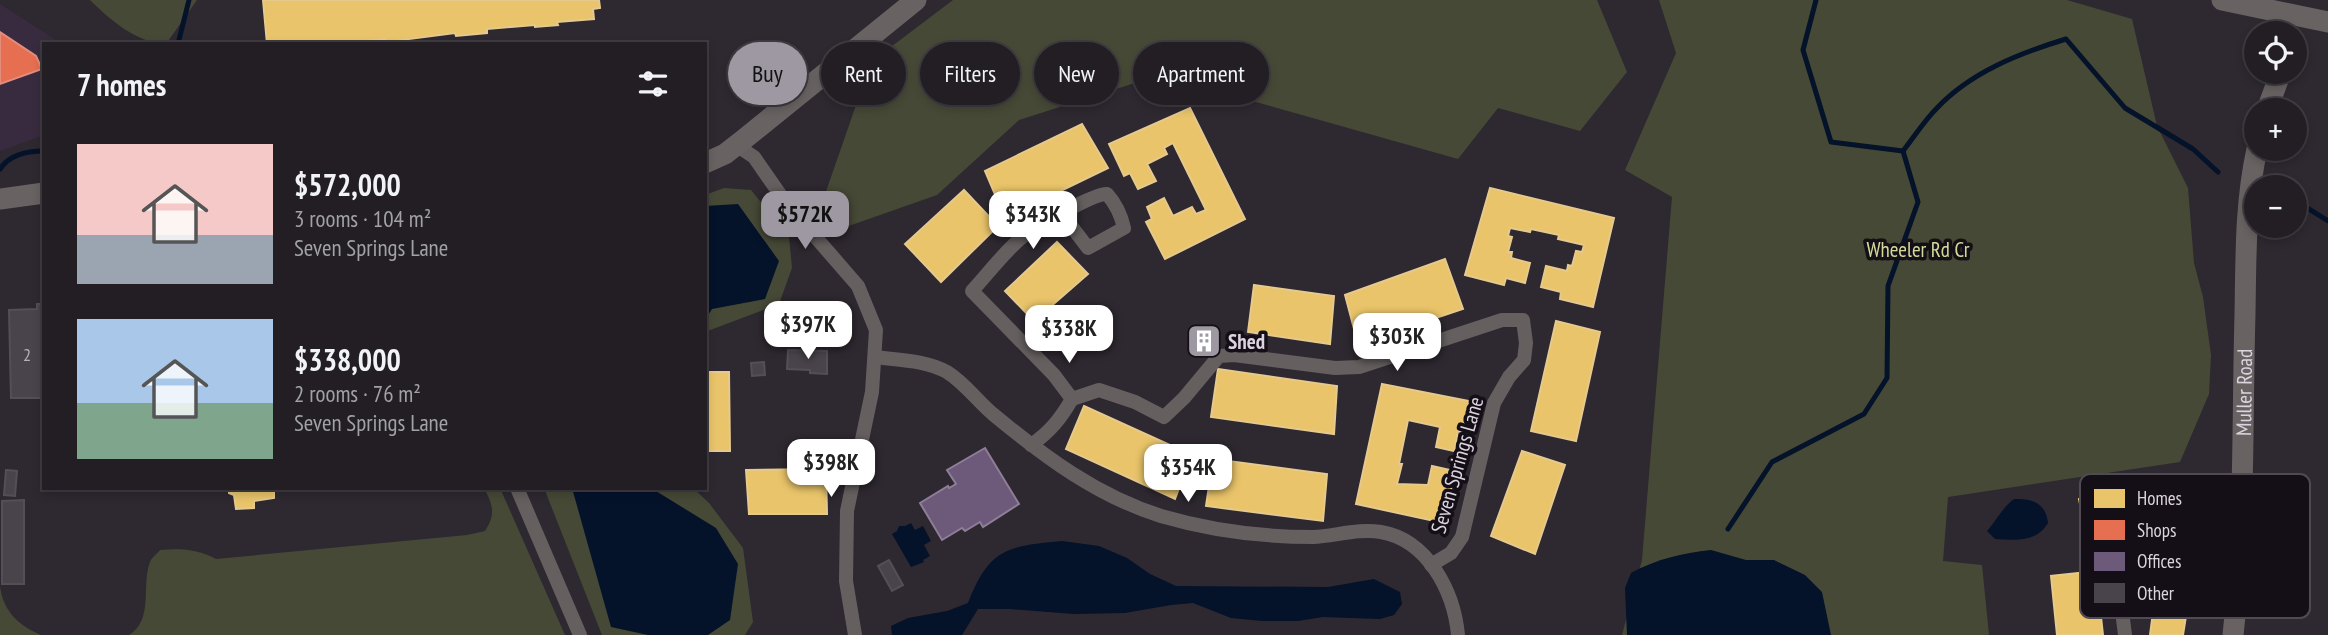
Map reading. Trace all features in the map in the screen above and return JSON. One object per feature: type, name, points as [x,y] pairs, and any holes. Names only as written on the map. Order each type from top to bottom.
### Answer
[{"type":"street","points":[[707,162],[736,145],[916,0]]},
{"type":"street","points":[[2222,0],[2283,21]]},
{"type":"street","points":[[2307,25],[2328,22]]},
{"type":"street","points":[[736,145],[754,157],[786,203],[858,286],[876,330],[872,392],[847,512],[846,581],[855,635]]},
{"type":"street","name":"Muller Road","points":[[2241,474],[2247,209],[2255,161]]},
{"type":"street","points":[[0,199],[42,193]]},
{"type":"street","points":[[1031,445],[1047,434],[1072,399],[1054,375],[972,291],[1023,236],[1062,214]]},
{"type":"street","name":"Seven Springs Lane","points":[[1072,399],[1099,390],[1135,402],[1164,416],[1184,398],[1219,356],[1234,355],[1335,368],[1359,367],[1502,320],[1523,320],[1526,343],[1524,360],[1509,377],[1494,403],[1462,537],[1451,553],[1431,565]]},
{"type":"street","name":"Seven Springs Lane","points":[[875,357],[930,365],[947,372],[1057,465],[1089,484],[1161,516],[1257,534],[1312,537],[1364,531],[1402,538],[1416,548],[1431,565],[1449,596],[1458,635]]},
{"type":"street","points":[[518,490],[580,635]]},
{"type":"shaded area","points":[[0,4],[59,42],[42,42],[42,136],[0,151]]},
{"type":"green space","points":[[90,0],[197,0],[167,42],[145,40],[115,22]]},
{"type":"green space","points":[[953,0],[1597,0],[1627,72],[1580,131],[1498,108],[1458,159],[1266,105],[1269,105],[1269,42],[1133,42],[1133,84],[1119,88],[1119,42],[1034,42],[1034,105],[1066,105],[1019,120],[937,195],[843,228],[822,203],[856,105],[906,105],[906,42],[897,42]]},
{"type":"green space","name":"Wheeler Rd Cr","points":[[1659,0],[2067,0],[2132,19],[2157,126],[2188,188],[2194,263],[2203,297],[2211,355],[2209,394],[2180,462],[2100,474],[2080,474],[2080,477],[1948,497],[1943,561],[1982,565],[1989,635],[1622,635],[1642,560],[1672,197],[1625,170],[1676,53]]},
{"type":"green space","points":[[724,188],[751,190],[789,237],[792,268],[779,304],[707,331],[707,194]]},
{"type":"green space","points":[[485,490],[501,490],[565,635],[129,635],[142,621],[148,571],[151,560],[160,550],[189,550],[216,559],[467,535],[485,531],[491,520],[491,505]]},
{"type":"green space","points":[[545,490],[695,490],[709,503],[743,548],[753,622],[745,635],[602,635]]},
{"type":"green space","points":[[0,586],[4,603],[13,616],[25,627],[41,635],[0,635]]},
{"type":"water","points":[[738,204],[779,261],[765,299],[712,309],[707,317],[707,206]]},
{"type":"water","points":[[573,490],[654,490],[716,528],[738,564],[730,620],[708,635],[648,635],[611,627]]},
{"type":"water","points":[[2014,499],[2033,501],[2045,511],[2048,523],[2031,537],[2017,540],[1995,539],[1987,531]]},
{"type":"water","points":[[911,523],[915,530],[923,526],[931,541],[924,545],[930,556],[923,560],[924,562],[911,567],[892,534],[899,526]]},
{"type":"water","points":[[1062,541],[1099,546],[1127,558],[1150,574],[1176,586],[1328,587],[1374,579],[1400,592],[1402,604],[1394,615],[1380,619],[1323,617],[1298,621],[1231,618],[1193,603],[1125,613],[1074,614],[978,609],[962,635],[892,635],[891,626],[908,618],[947,611],[968,603],[984,571],[1003,553],[1027,545]]},
{"type":"water","points":[[1711,550],[1746,560],[1774,560],[1805,575],[1822,592],[1831,635],[1627,635],[1625,588],[1631,573],[1670,557]]},
{"type":"building: Homes","points":[[263,0],[599,0],[600,8],[593,9],[594,19],[557,22],[558,25],[487,29],[487,33],[456,36],[455,33],[385,42],[385,39],[360,42],[267,42]]},
{"type":"building: Homes","points":[[1190,108],[1245,219],[1165,259],[1146,222],[1152,219],[1147,207],[1164,198],[1173,216],[1192,207],[1196,214],[1206,210],[1173,143],[1164,148],[1167,154],[1147,164],[1156,181],[1138,189],[1130,173],[1124,176],[1109,144]]},
{"type":"building: Homes","points":[[1082,124],[1108,168],[1005,218],[985,171]]},
{"type":"building: Homes","points":[[1490,188],[1614,218],[1593,307],[1560,299],[1561,292],[1541,287],[1546,266],[1567,271],[1568,265],[1572,266],[1576,251],[1582,252],[1584,245],[1558,239],[1559,235],[1510,228],[1508,236],[1512,237],[1508,252],[1512,252],[1511,258],[1530,263],[1525,283],[1506,278],[1504,285],[1465,275]]},
{"type":"building: Homes","points":[[964,190],[998,226],[941,282],[905,244]]},
{"type":"building: Homes","points":[[1057,242],[1088,274],[1034,321],[1005,291]]},
{"type":"building: Homes","points":[[1445,259],[1463,309],[1358,344],[1345,295]]},
{"type":"building: Homes","points":[[1254,285],[1334,296],[1330,344],[1248,332]]},
{"type":"building: Homes","points":[[1556,321],[1600,332],[1576,441],[1531,431]]},
{"type":"building: Homes","points":[[1218,369],[1337,386],[1334,434],[1211,417]]},
{"type":"building: Homes","points":[[707,372],[729,372],[730,451],[707,451]]},
{"type":"building: Homes","points":[[1382,384],[1469,401],[1462,432],[1458,431],[1454,451],[1436,447],[1440,427],[1408,420],[1397,484],[1428,485],[1432,466],[1450,470],[1446,489],[1451,489],[1449,498],[1454,499],[1451,512],[1446,511],[1444,523],[1356,504]]},
{"type":"building: Homes","points":[[1084,406],[1192,455],[1175,499],[1066,449]]},
{"type":"building: Homes","points":[[1522,451],[1565,465],[1535,554],[1491,536]]},
{"type":"building: Homes","points":[[1213,459],[1327,474],[1323,521],[1206,506]]},
{"type":"building: Homes","points":[[826,469],[827,514],[749,514],[746,470]]},
{"type":"building: Homes","points":[[229,490],[274,490],[274,498],[254,501],[254,508],[236,509],[234,495],[229,493]]},
{"type":"building: Homes","points":[[2080,573],[2080,618],[2101,618],[2103,635],[2057,635],[2051,576]]},
{"type":"building: Homes","points":[[2152,618],[2186,618],[2183,635],[2150,635]]},
{"type":"building: Shops","points":[[0,32],[36,56],[42,69],[0,84]]},
{"type":"building: Offices","points":[[985,448],[1019,504],[983,527],[980,522],[965,531],[962,528],[942,540],[920,503],[956,484],[947,470]]},
{"type":"building: Other","points":[[37,304],[42,304],[42,398],[11,398],[9,310],[37,309]]},
{"type":"building: Other","name":"Shed","points":[[1206,335],[1210,340],[1203,347],[1199,342]]},
{"type":"building: Other","points":[[788,350],[827,351],[827,374],[787,369]]},
{"type":"building: Other","points":[[764,362],[765,375],[752,376],[751,363]]},
{"type":"building: Other","points":[[6,470],[17,471],[15,496],[4,495]]},
{"type":"building: Other","points":[[24,500],[24,584],[2,584],[2,501]]},
{"type":"building: Other","points":[[889,560],[903,585],[892,591],[878,566]]},
{"type":"waterway","points":[[178,42],[189,0]]},
{"type":"waterway","points":[[1816,0],[1803,50],[1831,142],[1903,151]]},
{"type":"waterway","points":[[1903,151],[1932,113],[1965,84],[2014,57],[2066,39],[2125,108],[2193,149],[2218,172]]},
{"type":"waterway","points":[[0,169],[19,154],[42,151]]},
{"type":"waterway","points":[[1728,529],[1772,462],[1864,414],[1887,378],[1888,286],[1918,202],[1903,151]]},
{"type":"waterway","points":[[2307,208],[2328,221]]},
{"type":"place","name":"Shed","points":[[1204,341]]}]
